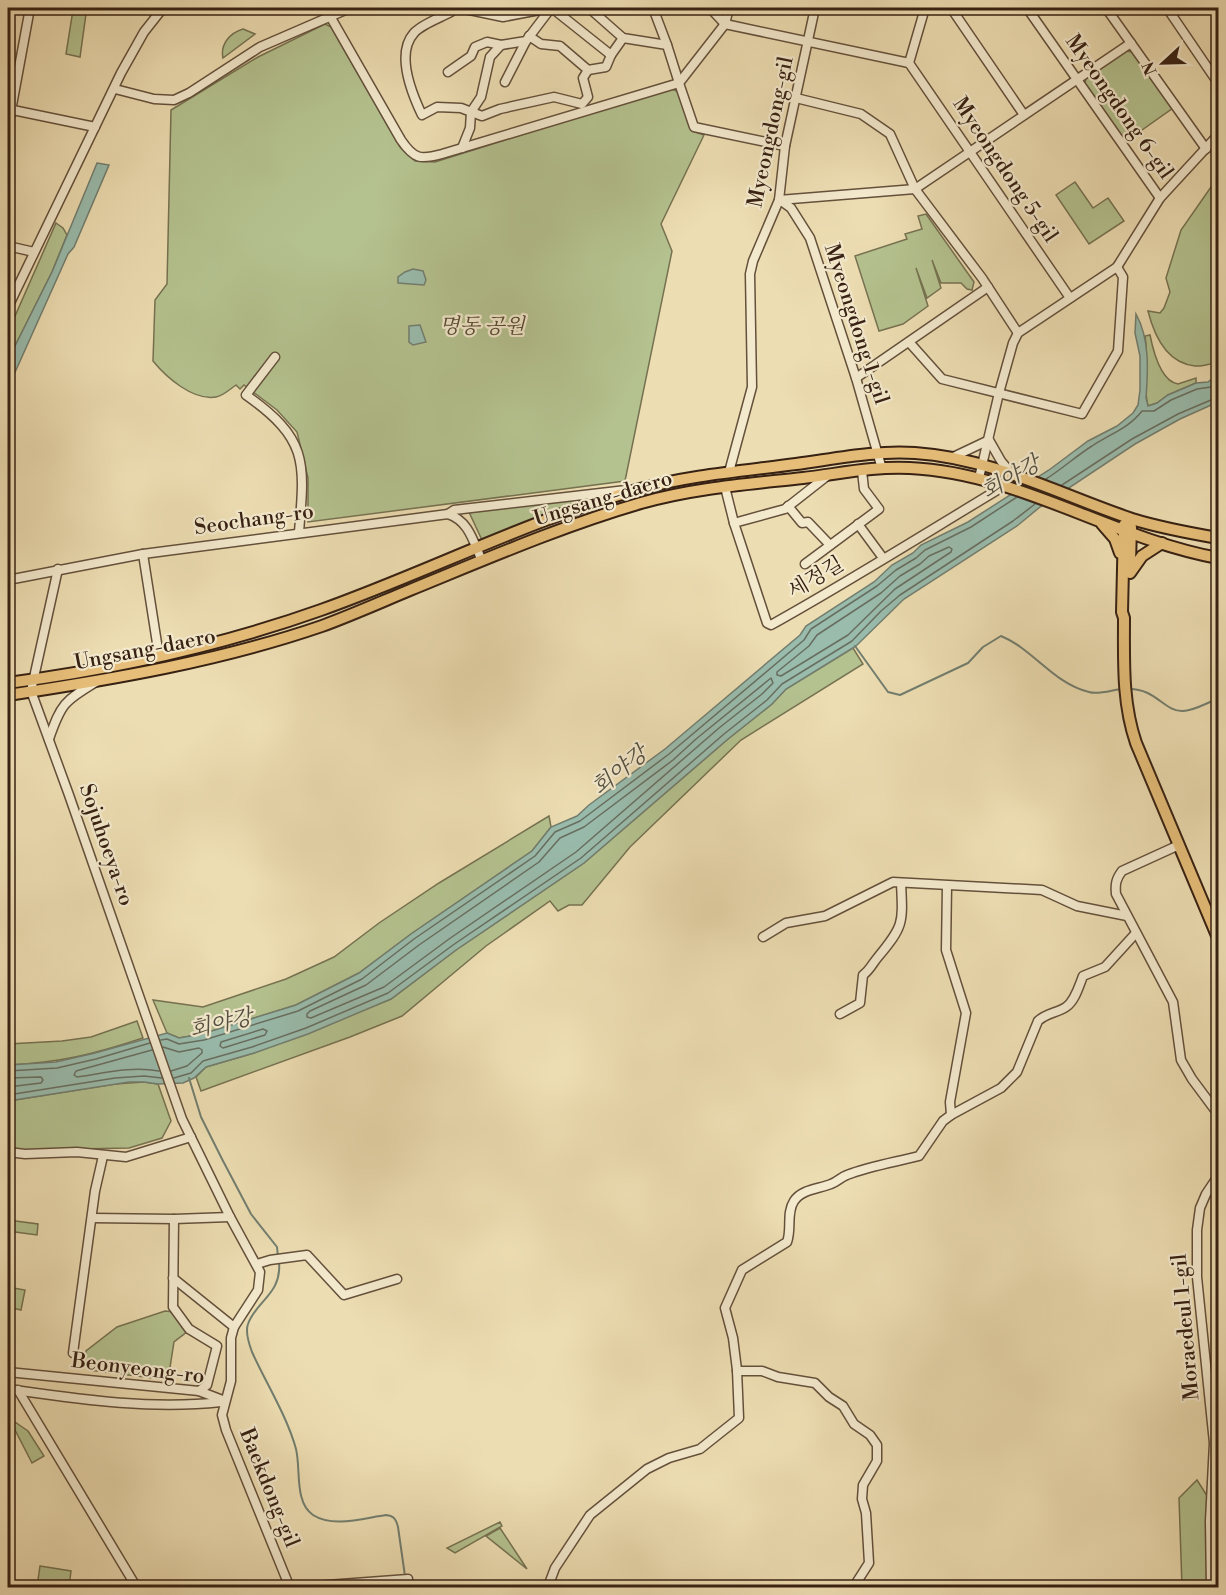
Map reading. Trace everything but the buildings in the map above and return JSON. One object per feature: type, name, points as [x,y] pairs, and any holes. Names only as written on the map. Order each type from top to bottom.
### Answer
[{"type":"main road","name":"Ungsang-daero","points":[[8,683],[159,656],[220,642],[319,611],[460,554],[606,499],[641,488],[729,472],[915,453],[982,465],[1128,517],[1176,531],[1218,538]]},
{"type":"main road","name":"Ungsang-daero","points":[[8,695],[100,680],[221,656],[285,637],[324,625],[586,520],[644,502],[725,487],[862,471],[927,469],[979,478],[1127,532],[1218,558]]},
{"type":"main road","points":[[1128,517],[1127,615],[1124,618],[1124,681],[1128,720],[1218,938]]},
{"type":"main road","points":[[1100,522],[1115,539],[1126,572]]},
{"type":"main road","points":[[1126,572],[1142,556],[1162,543]]},
{"type":"street","points":[[8,127],[9,110],[30,8]]},
{"type":"street","points":[[8,307],[134,48],[163,8]]},
{"type":"street","points":[[115,88],[154,99],[174,100],[189,93],[260,47],[350,8]]},
{"type":"street","points":[[454,8],[451,12],[415,32],[410,39],[406,75],[422,115],[437,107],[461,108],[482,116],[500,109],[554,97],[584,107]]},
{"type":"street","points":[[460,8],[503,17],[524,10],[551,8],[611,55]]},
{"type":"street","points":[[504,82],[527,38],[551,8]]},
{"type":"street","points":[[589,8],[623,38],[667,45]]},
{"type":"street","points":[[653,8],[694,127],[785,146]]},
{"type":"street","points":[[710,8],[725,24],[909,63],[925,8]]},
{"type":"street","points":[[330,16],[401,140],[412,155],[420,158],[462,148],[584,107],[679,83],[725,24],[729,8]]},
{"type":"street","name":"Myeongdong-gil","points":[[729,472],[752,387],[750,274],[756,253],[779,200],[785,146],[815,8]]},
{"type":"street","points":[[951,8],[1024,115]]},
{"type":"street","name":"Myeongdong 6-gil","points":[[1027,8],[1160,198]]},
{"type":"street","points":[[1106,8],[1206,149]]},
{"type":"street","points":[[1167,8],[1218,83]]},
{"type":"street","points":[[448,72],[471,56],[475,47],[486,42],[501,45],[527,38],[541,44],[560,46],[588,70]]},
{"type":"street","points":[[588,70],[606,67],[623,38]]},
{"type":"street","points":[[779,200],[915,189],[1131,43]]},
{"type":"street","points":[[462,148],[470,128],[471,112],[481,97],[490,57],[501,45]]},
{"type":"street","name":"Myeongdong 5-gil","points":[[909,63],[1070,298]]},
{"type":"street","points":[[584,107],[588,97],[584,78],[588,70]]},
{"type":"street","points":[[796,98],[861,114],[890,134],[915,189],[988,287],[1018,333]]},
{"type":"street","points":[[9,110],[95,127]]},
{"type":"street","points":[[979,478],[999,393],[1018,333],[1117,267],[1160,198],[1218,135]]},
{"type":"street","name":"Myeongdong 1-gil","points":[[779,200],[791,208],[810,238],[856,378],[882,469]]},
{"type":"street","points":[[8,246],[34,252]]},
{"type":"street","points":[[909,342],[942,379],[1082,414],[1118,351],[1123,277],[1117,267]]},
{"type":"street","points":[[856,378],[988,287]]},
{"type":"street","points":[[274,357],[246,395],[275,417],[288,432],[297,449],[304,480],[299,532]]},
{"type":"street","points":[[950,458],[989,440]]},
{"type":"street","points":[[989,440],[1011,474]]},
{"type":"street","points":[[805,564],[879,509],[864,489],[862,471]]},
{"type":"street","points":[[734,523],[775,513],[788,506],[827,476]]},
{"type":"street","name":"세정길","points":[[725,487],[734,523],[768,623],[771,625],[1004,486]]},
{"type":"street","name":"Seochang-ro","points":[[8,580],[142,554],[448,514],[454,510],[641,488]]},
{"type":"street","points":[[788,506],[802,523],[808,522],[830,545]]},
{"type":"street","points":[[448,514],[459,518],[466,525],[482,561]]},
{"type":"street","points":[[858,524],[883,558]]},
{"type":"street","points":[[460,554],[466,543],[466,525]]},
{"type":"street","points":[[142,554],[159,656]]},
{"type":"street","points":[[31,692],[57,569]]},
{"type":"street","points":[[49,739],[64,705],[100,680]]},
{"type":"street","name":"Sojuhoeya-ro","points":[[31,692],[182,1119],[191,1137]]},
{"type":"street","points":[[1179,845],[1122,871],[1115,884],[1116,894],[1173,1002],[1181,1060],[1218,1114]]},
{"type":"street","points":[[763,937],[786,923],[825,916],[893,882],[1042,890],[1077,906],[1127,916]]},
{"type":"street","points":[[840,1014],[860,1003],[862,975],[870,970],[874,961],[896,935],[903,916],[902,883]]},
{"type":"street","points":[[946,886],[946,950],[966,1013],[950,1102],[951,1115]]},
{"type":"street","points":[[551,1587],[549,1584],[555,1568],[590,1515],[647,1469],[669,1458],[700,1449],[739,1418],[733,1338],[725,1308],[742,1270],[787,1242],[790,1234],[792,1204],[797,1197],[831,1184],[846,1175],[919,1156],[943,1121],[1001,1088],[1017,1072],[1038,1021],[1043,1016],[1067,1006],[1074,997],[1083,976],[1105,967],[1136,933]]},
{"type":"street","points":[[8,1152],[25,1154],[77,1152],[132,1157],[191,1137],[260,1272],[260,1286],[234,1327],[231,1338],[231,1381],[225,1401]]},
{"type":"street","points":[[73,1353],[103,1156]]},
{"type":"street","name":"Moraedeul 1-gil","points":[[1211,1587],[1210,1521],[1214,1443],[1197,1277],[1197,1230],[1200,1208],[1218,1176]]},
{"type":"street","points":[[92,1218],[174,1220],[230,1217]]},
{"type":"street","points":[[174,1220],[173,1307],[189,1329],[217,1346],[207,1385],[199,1391]]},
{"type":"street","points":[[257,1264],[307,1255],[344,1295],[397,1279]]},
{"type":"street","points":[[173,1278],[234,1327]]},
{"type":"street","points":[[737,1371],[762,1371],[778,1377],[815,1383],[829,1397],[843,1406],[854,1424],[870,1435],[877,1445],[877,1461],[863,1485],[862,1499],[866,1513],[869,1563],[853,1587]]},
{"type":"street","name":"Beonyeong-ro","points":[[8,1372],[199,1391],[225,1401]]},
{"type":"street","points":[[157,1404],[161,1401],[162,1394],[159,1387]]},
{"type":"street","name":"Beonyeong-ro","points":[[8,1389],[122,1404],[199,1404],[225,1401]]},
{"type":"street","points":[[18,1390],[137,1587]]},
{"type":"street","name":"Baekdong-gil","points":[[225,1401],[222,1415],[226,1431],[289,1587]]},
{"type":"street","points":[[289,1587],[408,1579]]},
{"type":"green space","points":[[73,10],[86,14],[80,57],[66,54]]},
{"type":"green space","name":"명동 공원","points":[[325,24],[331,27],[400,147],[415,161],[435,162],[671,88],[678,92],[692,131],[704,135],[661,224],[672,251],[625,481],[308,522],[308,478],[297,432],[277,410],[244,385],[240,389],[236,385],[216,397],[189,392],[165,374],[153,361],[155,300],[167,284],[171,110],[258,57]]},
{"type":"green space","points":[[243,29],[255,34],[223,58],[223,48],[227,40],[234,33]]},
{"type":"green space","points":[[1126,51],[1134,52],[1173,108],[1125,142],[1085,84],[1086,78]]},
{"type":"green space","points":[[1218,177],[1218,363],[1195,366],[1176,360],[1169,354],[1158,338],[1148,311],[1160,313],[1164,308],[1170,292],[1166,278],[1181,230]]},
{"type":"green space","points":[[1075,182],[1093,208],[1108,198],[1124,221],[1089,244],[1056,195]]},
{"type":"green space","points":[[926,214],[974,282],[972,290],[967,289],[961,283],[941,283],[932,260],[941,288],[927,298],[916,268],[928,306],[903,324],[879,331],[855,256],[907,239],[905,234],[922,229],[918,216]]},
{"type":"green space","points":[[56,223],[67,235],[52,272],[8,360],[8,332]]},
{"type":"green space","points":[[1150,335],[1158,364],[1166,377],[1178,384],[1196,378],[1196,383],[1148,406],[1145,336]]},
{"type":"green space","points":[[577,498],[580,500],[578,504],[482,540],[469,512]]},
{"type":"green space","points":[[853,648],[863,664],[741,740],[630,847],[582,905],[569,905],[558,911],[550,901],[486,946],[402,1016],[201,1091],[196,1077],[206,1067],[254,1053],[391,999],[456,950],[584,863],[772,704],[786,689]]},
{"type":"green space","points":[[549,816],[551,827],[532,851],[411,934],[359,973],[296,1005],[202,1034],[179,1038],[167,1033],[153,1000],[203,1007],[286,979],[334,957],[379,923],[439,883]]},
{"type":"green space","points":[[137,1021],[143,1038],[76,1057],[8,1065],[8,1044],[91,1037]]},
{"type":"green space","points":[[144,1082],[158,1084],[171,1121],[162,1138],[129,1148],[26,1150],[8,1148],[8,1101],[115,1084]]},
{"type":"green space","points":[[8,1220],[38,1224],[37,1235],[8,1231]]},
{"type":"green space","points":[[8,1287],[25,1290],[21,1310],[8,1307]]},
{"type":"green space","points":[[165,1311],[174,1312],[188,1331],[174,1342],[168,1380],[89,1370],[85,1364],[86,1351],[117,1327]]},
{"type":"green space","points":[[15,1422],[28,1431],[44,1456],[32,1463],[12,1424]]},
{"type":"green space","points":[[1197,1480],[1218,1513],[1218,1587],[1182,1587],[1179,1498]]},
{"type":"green space","points":[[500,1522],[502,1526],[455,1553],[447,1548]]},
{"type":"green space","points":[[500,1528],[527,1569],[486,1536]]},
{"type":"green space","points":[[40,1566],[71,1571],[69,1587],[37,1587]]},
{"type":"water","points":[[97,163],[109,165],[74,247],[68,254],[8,388],[8,360],[52,272]]},
{"type":"water","points":[[413,269],[423,271],[426,280],[424,285],[398,283],[398,277]]},
{"type":"water","points":[[1136,314],[1146,344],[1148,406],[1196,383],[1208,382],[1218,374],[1218,402],[1180,419],[1135,444],[1040,507],[1017,526],[904,599],[856,646],[786,689],[772,704],[584,863],[456,950],[391,999],[308,1034],[206,1067],[194,1078],[183,1083],[129,1082],[8,1101],[8,1065],[56,1062],[167,1033],[179,1038],[202,1034],[296,1005],[359,973],[411,934],[532,851],[551,827],[577,816],[665,749],[800,635],[806,626],[874,582],[892,565],[913,553],[921,545],[968,522],[1049,470],[1088,441],[1117,426],[1133,413],[1138,405],[1140,390],[1140,356],[1135,333]]},
{"type":"water","points":[[420,325],[426,342],[413,345],[409,342],[409,326]]},
{"type":"waterway","points":[[855,646],[888,692],[900,695],[968,663],[983,647],[1001,636],[1013,642],[1076,688],[1097,693],[1122,689]]},
{"type":"waterway","points":[[1128,689],[1146,692],[1170,708],[1183,711],[1192,710],[1218,699]]},
{"type":"waterway","points":[[189,1078],[201,1117],[251,1214],[277,1247],[278,1257]]},
{"type":"waterway","points":[[279,1262],[277,1282],[252,1316],[247,1327],[247,1334],[252,1352],[292,1437],[296,1449],[303,1502],[313,1515],[330,1521],[349,1521],[386,1515],[393,1517],[398,1527],[405,1576]]},
{"type":"water label","name":"회야강","points":[[1011,478]]},
{"type":"water label","name":"회야강","points":[[620,771]]},
{"type":"water label","name":"회야강","points":[[221,1024]]}]
